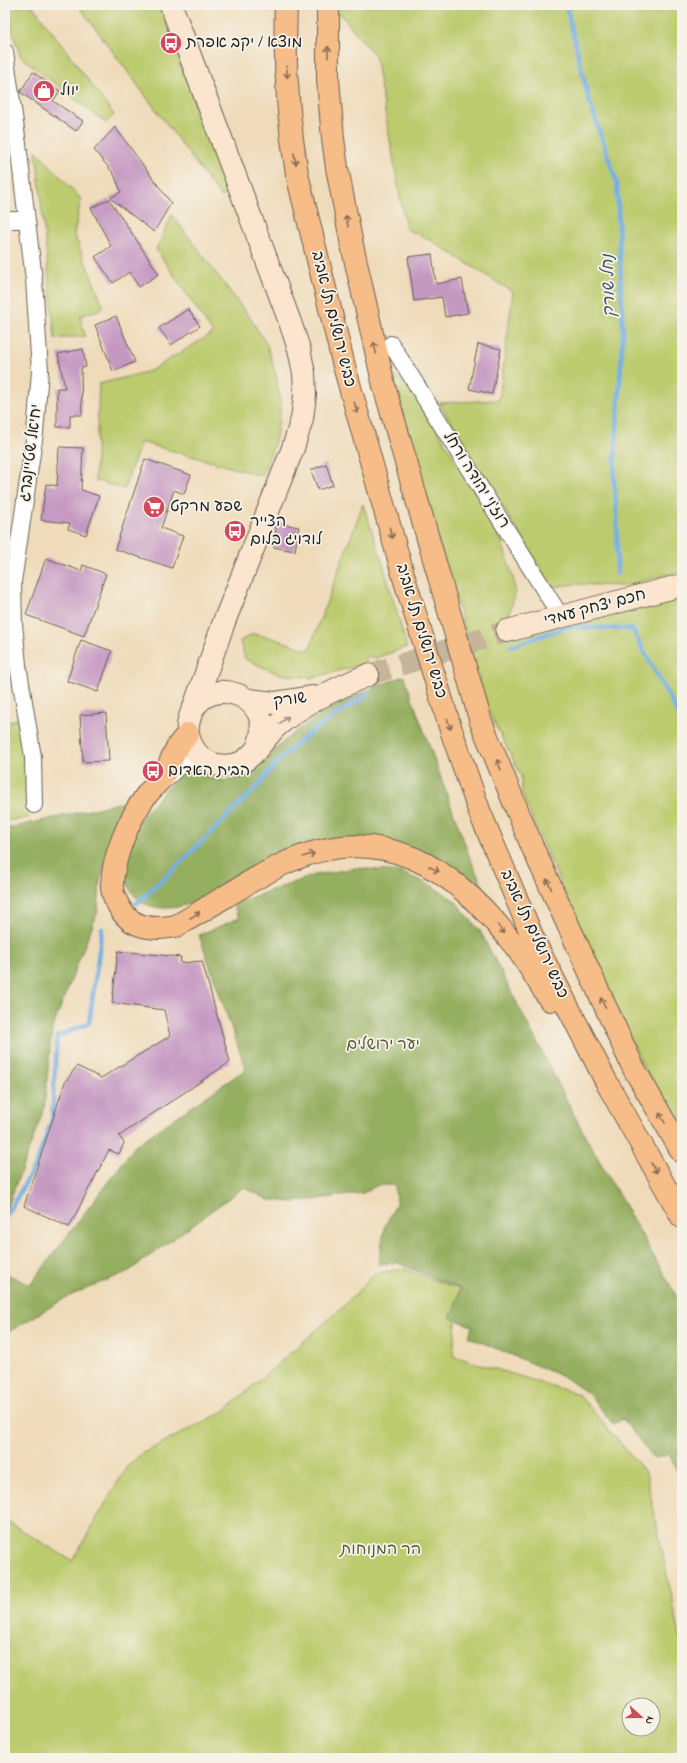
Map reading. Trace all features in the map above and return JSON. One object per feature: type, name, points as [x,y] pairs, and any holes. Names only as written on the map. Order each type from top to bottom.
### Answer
[{"type":"highway","name":"כביש ירושלים תל אביב","points":[[286,5],[287,88],[297,174],[344,366],[405,581],[452,733],[480,813],[536,945],[608,1085],[682,1217]]},
{"type":"highway","name":"כביש ירושלים תל אביב","points":[[328,5],[328,80],[331,118],[337,168],[352,245],[384,386],[481,722],[532,846],[633,1067],[682,1152]]},
{"type":"highway","points":[[188,734],[177,748],[163,776],[145,797],[136,812],[118,851],[111,886],[116,900],[126,917],[141,925],[159,930],[176,926],[281,865],[309,854],[337,848],[363,846],[389,849],[416,859],[438,870],[475,900],[516,947],[566,1025],[608,1085]]},
{"type":"main road","points":[[171,5],[290,322],[299,349],[304,373],[304,407],[293,448],[224,622],[189,720],[188,734],[192,747],[203,759],[219,766],[230,766],[245,760],[270,732],[299,709],[330,692],[368,675]]},
{"type":"main road","name":"חכם יצחק עמדי","points":[[507,631],[682,585]]},
{"type":"main road","points":[[224,622],[220,646],[220,666],[230,684],[256,709],[261,719],[262,731],[257,748]]},
{"type":"main road","points":[[193,710],[205,698],[216,693],[227,692],[246,698]]},
{"type":"main road","name":"שורק","points":[[246,698],[266,703],[286,702],[330,692]]},
{"type":"street","name":"יחיאל שטיינברג","points":[[5,52],[18,144],[34,280],[40,372],[35,433],[13,582],[14,624],[18,665],[33,758],[34,805]]},
{"type":"street","points":[[5,220],[26,220]]},
{"type":"street","name":"רוז'ני יהודה ורחל","points":[[391,344],[561,617]]},
{"type":"street","points":[[159,930],[156,923],[143,918],[127,905],[119,886],[120,862],[139,818],[155,791],[180,765],[203,759]]},
{"type":"green space","points":[[9,5],[32,5],[114,115],[106,123],[21,57],[13,34]]},
{"type":"green space","points":[[78,5],[161,5],[181,66],[234,191],[221,197]]},
{"type":"green space","points":[[333,5],[682,5],[682,571],[624,586],[577,584],[552,587],[439,403],[499,400],[513,292],[430,240],[406,229],[375,56]]},
{"type":"green space","points":[[36,150],[81,199],[74,234],[104,308],[80,316],[85,336],[55,339]]},
{"type":"green space","points":[[172,215],[250,318],[267,345],[276,375],[281,407],[275,442],[262,476],[141,442],[124,489],[95,480],[99,384],[150,371],[213,333],[156,249]]},
{"type":"green space","points":[[390,373],[408,385],[423,405],[500,536],[514,581],[515,595],[507,620],[621,614],[682,598],[682,1135],[643,1066],[537,831],[522,793],[521,776],[488,710]]},
{"type":"green space","points":[[363,504],[382,561],[407,647],[376,658],[367,656],[366,664],[310,678],[279,674],[245,659],[240,641],[253,634],[272,638],[309,650]]},
{"type":"green space","points":[[404,676],[471,861],[492,906],[415,851],[291,855],[192,903],[178,907],[163,908],[149,906],[137,898],[130,889],[126,880],[125,859],[127,848],[135,828],[142,817],[186,765],[205,776],[219,780],[233,780],[248,775],[261,766],[289,737],[329,709],[373,688]]},
{"type":"green space","points":[[20,718],[26,764],[28,818],[5,821],[5,723]]},
{"type":"green space","points":[[133,800],[114,842],[100,880],[98,911],[52,1029],[44,1109],[5,1214],[5,829]]},
{"type":"green space","name":"יער ירושלים","points":[[357,868],[400,872],[429,884],[455,901],[480,931],[583,1132],[682,1306],[682,1482],[669,1454],[654,1459],[623,1419],[613,1424],[589,1394],[566,1378],[469,1337],[472,1326],[450,1318],[461,1289],[398,1263],[378,1264],[385,1226],[396,1204],[395,1185],[378,1185],[363,1193],[296,1202],[269,1200],[244,1187],[129,1271],[67,1297],[5,1334],[5,1273],[30,1285],[136,1145],[246,1069],[199,935],[239,918],[233,904],[315,875]]},
{"type":"green space","name":"הר המנוחות","points":[[405,1269],[459,1289],[453,1356],[578,1394],[646,1473],[682,1646],[682,1758],[5,1758],[5,1520],[72,1561],[126,1468],[141,1454],[223,1412],[344,1306],[375,1273]]},
{"type":"building","points":[[33,72],[60,91],[53,101],[83,121],[76,131],[20,92]]},
{"type":"building","points":[[115,127],[171,203],[154,232],[110,198],[121,192],[114,174],[94,150]]},
{"type":"building","points":[[109,199],[159,274],[139,287],[129,272],[113,283],[95,257],[111,246],[91,208]]},
{"type":"building","points":[[432,254],[436,284],[462,279],[468,313],[445,317],[442,297],[414,301],[408,257]]},
{"type":"building","points":[[188,309],[200,326],[171,345],[159,328]]},
{"type":"building","points":[[116,316],[135,362],[113,371],[95,325]]},
{"type":"building","points":[[478,344],[501,349],[492,394],[469,389]]},
{"type":"building","points":[[83,349],[86,367],[81,368],[82,415],[70,415],[70,427],[57,427],[57,388],[65,388],[58,354]]},
{"type":"building","points":[[59,447],[83,448],[81,490],[99,496],[86,535],[68,529],[70,523],[41,520],[46,484],[57,486]]},
{"type":"building","points":[[145,459],[191,475],[184,494],[174,490],[161,528],[183,536],[172,568],[115,549]]},
{"type":"building","points":[[326,464],[333,485],[318,490],[311,470]]},
{"type":"building","points":[[277,523],[299,527],[295,551],[273,547]]},
{"type":"building","points":[[46,558],[81,571],[83,565],[106,574],[84,636],[26,615]]},
{"type":"building","points":[[81,640],[112,651],[98,692],[67,681]]},
{"type":"building","points":[[106,713],[109,761],[83,762],[80,715]]},
{"type":"building","points":[[118,951],[181,957],[180,963],[202,961],[230,1062],[119,1136],[124,1143],[119,1154],[109,1150],[69,1227],[24,1206],[65,1082],[77,1066],[101,1078],[170,1036],[164,1010],[112,1003]]},
{"type":"waterway","name":"נחל שורק","points":[[566,5],[589,100],[617,183],[623,332],[614,478],[617,514],[617,574]]},
{"type":"waterway","points":[[511,646],[567,627],[632,629],[682,721]]},
{"type":"waterway","points":[[136,904],[168,875],[257,787],[278,761],[312,731],[368,694]]},
{"type":"waterway","points":[[5,1219],[36,1164],[52,1120],[57,1037],[89,1023],[102,929]]},
{"type":"tunnel","points":[[368,675],[507,631]]},
{"type":"place","name":"מוצא / יקב אפרת","points":[[171,43]]},
{"type":"place","name":"יוול","points":[[44,91]]},
{"type":"place","name":"שפע מרקט","points":[[154,507]]},
{"type":"place","name":"הצייר לודויג בלום","points":[[235,531]]},
{"type":"place","name":"הבית האדום","points":[[153,771]]}]
